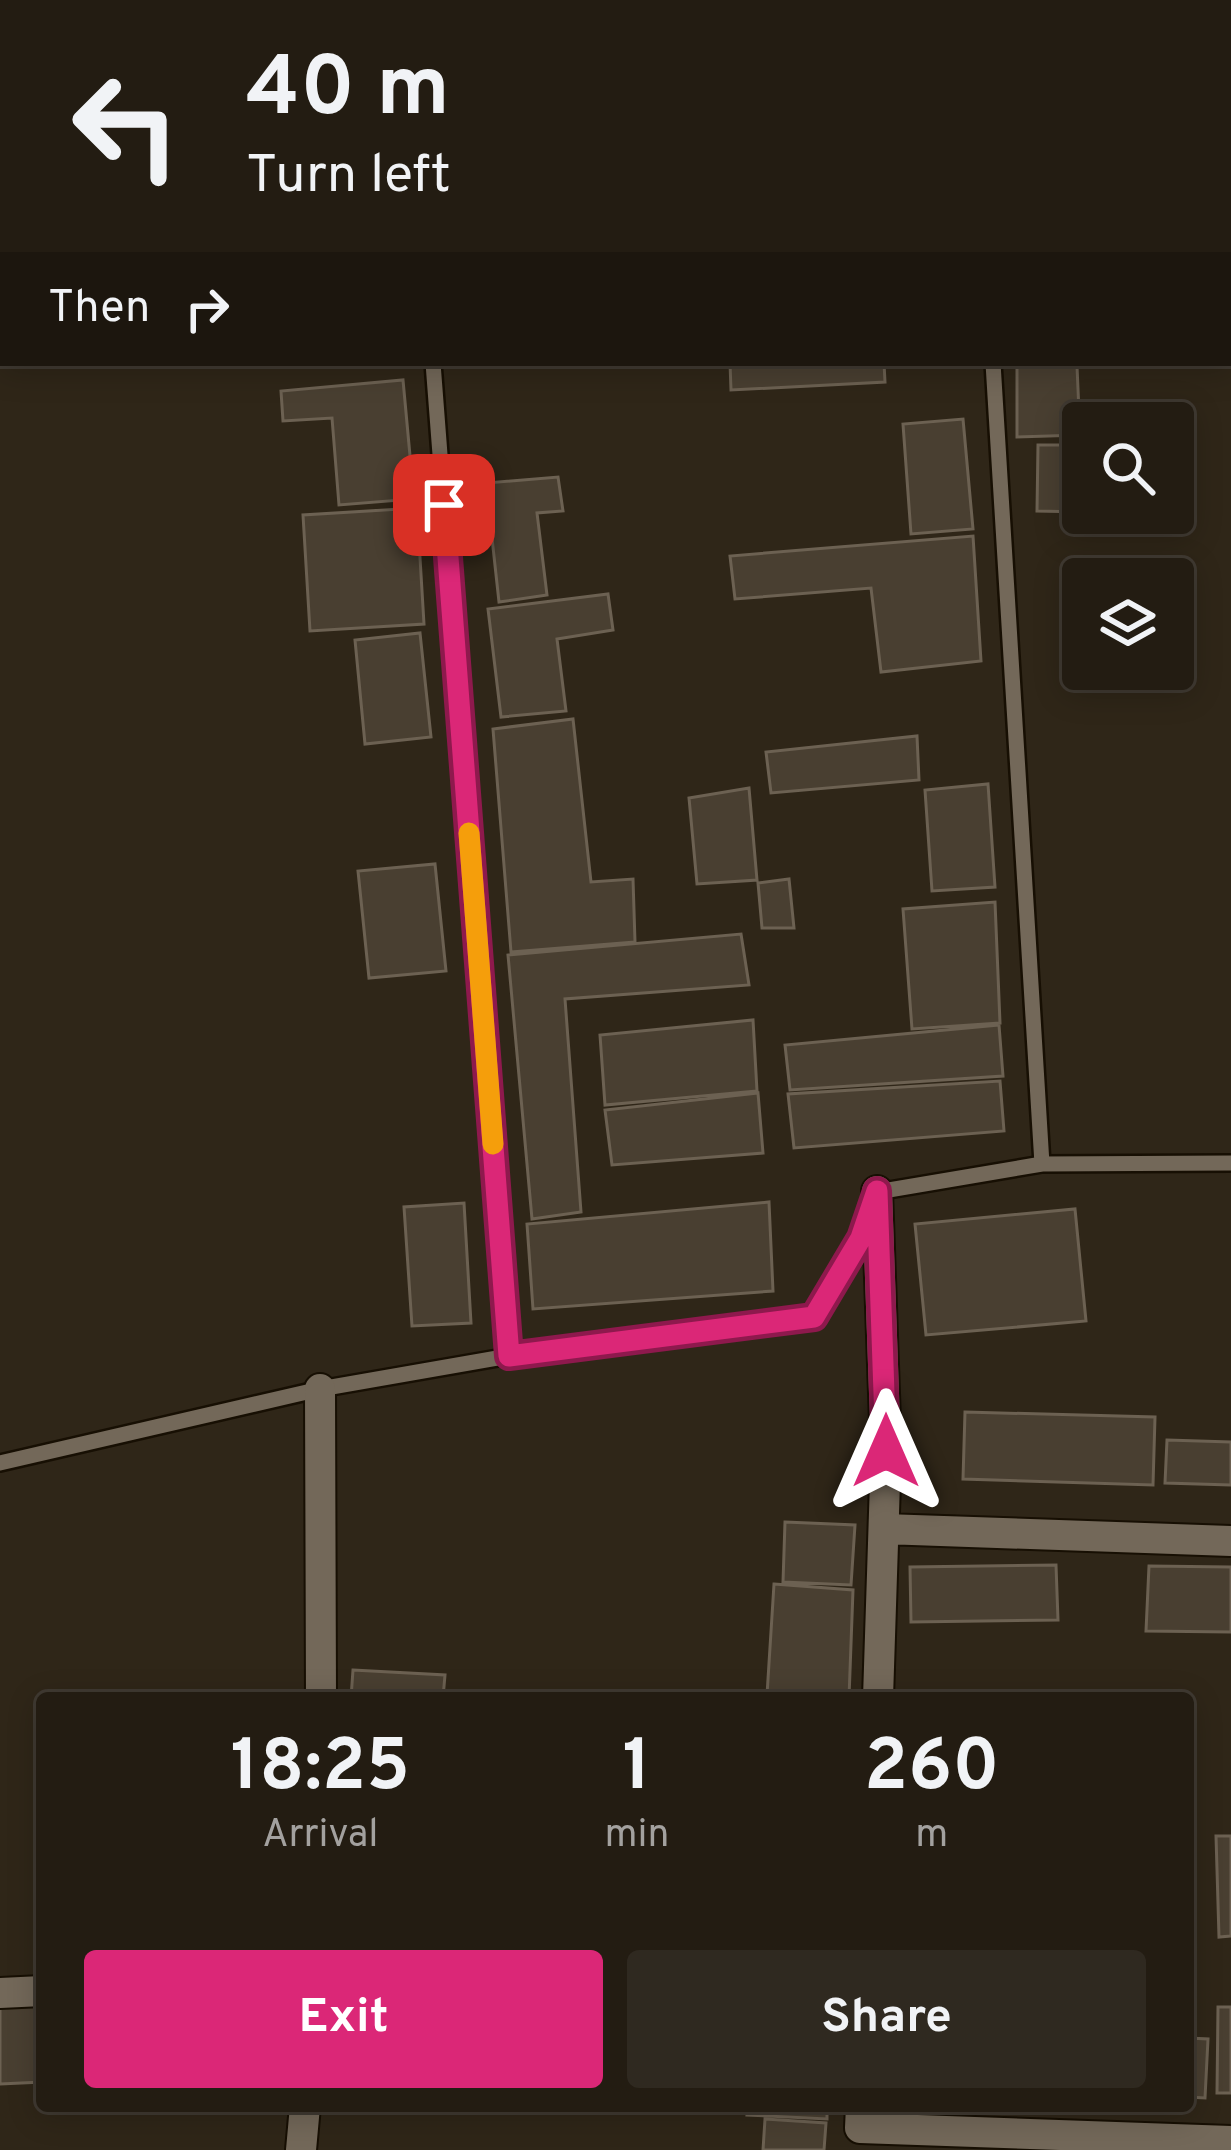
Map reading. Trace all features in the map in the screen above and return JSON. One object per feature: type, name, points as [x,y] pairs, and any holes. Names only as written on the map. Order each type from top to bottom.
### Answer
[{"type":"street","points":[[877,1191],[886,1374],[878,1692]]},
{"type":"street","points":[[320,1389],[321,1692]]},
{"type":"street","points":[[884,1529],[1231,1541]]},
{"type":"street","points":[[0,1993],[36,1991]]},
{"type":"street","points":[[301,2150],[304,2112]]},
{"type":"street","points":[[860,2128],[1231,2141]]},
{"type":"lane","points":[[433,366],[509,1356]]},
{"type":"lane","points":[[993,366],[1042,1164]]},
{"type":"lane","points":[[0,1462],[320,1389],[509,1356],[814,1317],[861,1238],[877,1191],[1042,1164],[1231,1163]]},
{"type":"building","points":[[730,366],[884,366],[885,382],[731,390]]},
{"type":"building","points":[[1017,366],[1077,366],[1079,402],[1062,402],[1062,436],[1017,437]]},
{"type":"building","points":[[403,380],[414,499],[339,505],[332,418],[283,421],[281,391]]},
{"type":"building","points":[[963,419],[973,529],[911,534],[903,424]]},
{"type":"building","points":[[1038,445],[1062,445],[1062,512],[1037,511]]},
{"type":"building","points":[[558,477],[563,511],[537,513],[547,595],[499,602],[486,483]]},
{"type":"building","points":[[417,508],[424,624],[310,631],[303,515]]},
{"type":"building","points":[[973,536],[981,661],[881,672],[871,588],[735,599],[730,556]]},
{"type":"building","points":[[608,594],[613,630],[557,639],[566,711],[501,717],[488,609]]},
{"type":"building","points":[[420,633],[431,737],[365,744],[355,640]]},
{"type":"building","points":[[573,719],[591,882],[633,879],[635,942],[511,952],[493,729]]},
{"type":"building","points":[[917,736],[919,780],[771,793],[766,752]]},
{"type":"building","points":[[988,784],[995,887],[932,891],[925,790]]},
{"type":"building","points":[[749,788],[757,880],[697,884],[689,798]]},
{"type":"building","points":[[435,864],[446,971],[369,978],[358,871]]},
{"type":"building","points":[[789,879],[794,928],[762,928],[758,883]]},
{"type":"building","points":[[995,902],[1000,1023],[912,1029],[903,909]]},
{"type":"building","points":[[741,934],[749,985],[565,999],[581,1212],[532,1219],[508,955]]},
{"type":"building","points":[[753,1020],[757,1091],[605,1105],[600,1035]]},
{"type":"building","points":[[999,1025],[1003,1076],[790,1090],[785,1045]]},
{"type":"building","points":[[1000,1081],[1004,1131],[794,1148],[788,1094]]},
{"type":"building","points":[[758,1093],[763,1153],[612,1165],[605,1110]]},
{"type":"building","points":[[769,1202],[773,1291],[533,1309],[527,1224]]},
{"type":"building","points":[[464,1203],[471,1323],[412,1326],[404,1207]]},
{"type":"building","points":[[1075,1209],[1086,1321],[926,1335],[915,1224]]},
{"type":"building","points":[[965,1412],[1155,1417],[1153,1485],[963,1479]]},
{"type":"building","points":[[1167,1440],[1231,1442],[1231,1485],[1165,1483]]},
{"type":"building","points":[[785,1522],[855,1525],[851,1585],[783,1582]]},
{"type":"building","points":[[1056,1565],[1058,1620],[911,1622],[910,1567]]},
{"type":"building","points":[[1149,1566],[1231,1567],[1231,1632],[1146,1631]]},
{"type":"building","points":[[774,1584],[853,1590],[849,1692],[767,1692]]},
{"type":"building","points":[[353,1670],[445,1675],[444,1692],[351,1692]]},
{"type":"building","points":[[1216,1836],[1231,1836],[1231,1936],[1219,1937]]},
{"type":"building","points":[[36,1999],[36,2082],[0,2084],[0,2001]]},
{"type":"building","points":[[1218,2007],[1231,2007],[1231,2093],[1217,2093]]},
{"type":"building","points":[[1194,2038],[1208,2039],[1205,2098],[1194,2097]]},
{"type":"building","points":[[827,2112],[827,2119],[747,2115]]},
{"type":"building","points":[[765,2119],[826,2123],[824,2150],[763,2150]]},
{"type":"slow traffic","points":[[469,833],[493,1144]]},
{"type":"route","points":[[444,505],[509,1356],[814,1317],[861,1238],[877,1191],[886,1451]]}]
